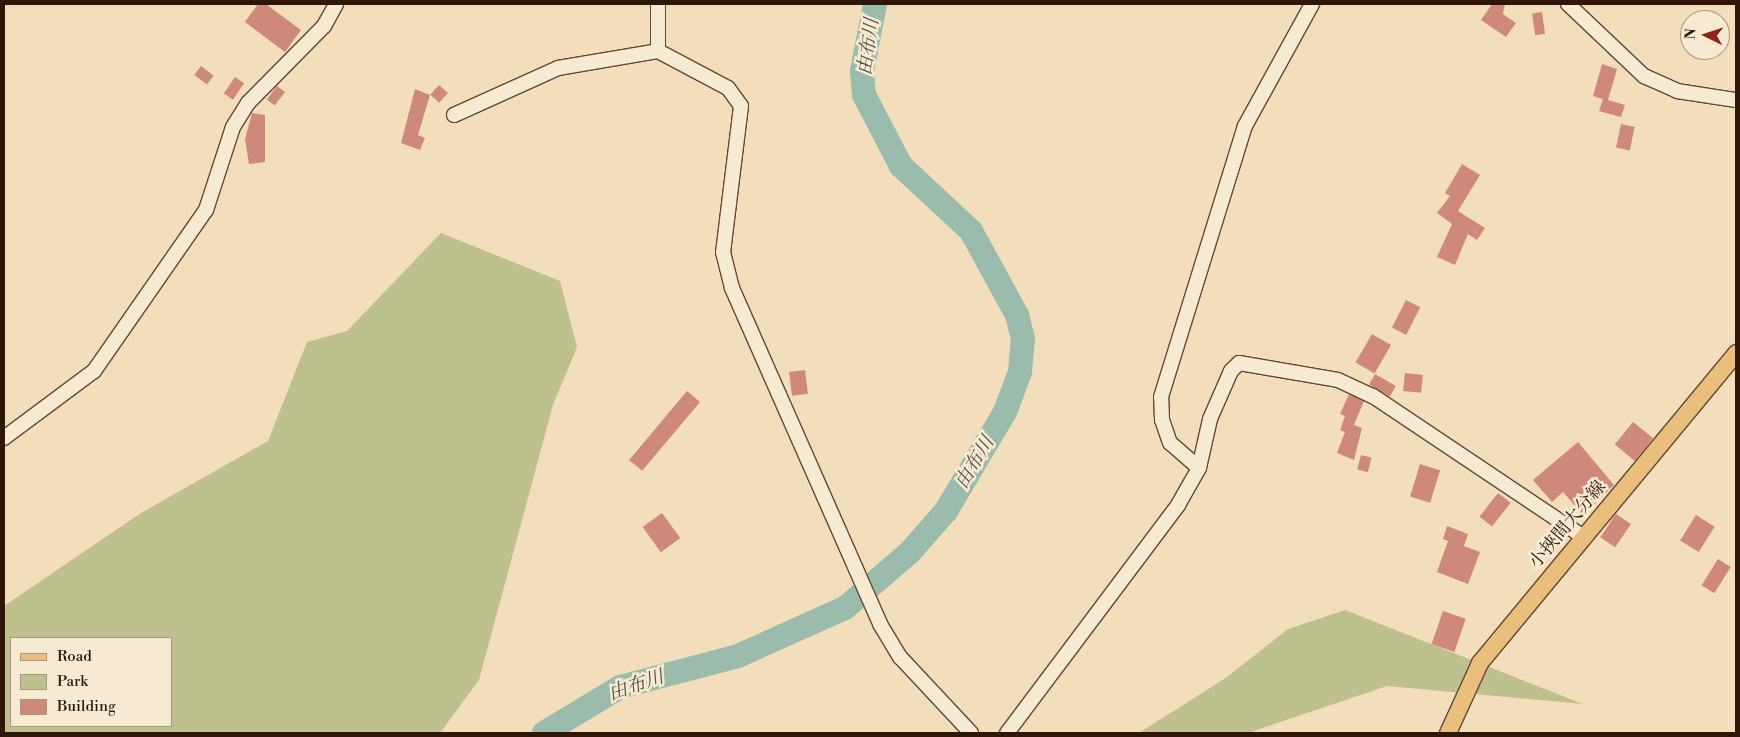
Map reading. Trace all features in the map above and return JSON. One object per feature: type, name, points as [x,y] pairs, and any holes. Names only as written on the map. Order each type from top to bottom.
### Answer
[{"type":"main road","name":"小挾間大分線","points":[[1448,733],[1480,663],[1736,353]]},
{"type":"street","points":[[4,438],[94,371],[206,210],[233,128],[248,103],[324,26],[336,4]]},
{"type":"street","points":[[658,4],[658,50]]},
{"type":"street","points":[[1199,468],[1170,443],[1162,420],[1161,398],[1245,126],[1312,4]]},
{"type":"street","points":[[1568,4],[1644,76],[1678,90],[1736,100]]},
{"type":"street","points":[[454,115],[558,68],[658,50],[728,88],[741,106],[722,252],[732,288],[880,624],[900,657],[971,733]]},
{"type":"street","points":[[1007,733],[1104,609],[1178,505],[1199,468],[1210,419],[1231,371],[1239,363],[1262,365],[1338,380],[1372,396],[1584,537]]},
{"type":"green space","points":[[441,233],[560,281],[577,347],[553,405],[479,680],[440,733],[4,733],[4,606],[141,513],[268,441],[307,342],[347,331]]},
{"type":"green space","points":[[1345,610],[1583,704],[1387,686],[1248,733],[1139,733],[1227,677],[1288,629]]},
{"type":"building","points":[[258,4],[266,4],[301,30],[285,52],[245,22]]},
{"type":"building","points":[[1492,4],[1505,4],[1503,14],[1516,23],[1506,37],[1481,20]]},
{"type":"building","points":[[1542,12],[1545,34],[1535,35],[1532,13]]},
{"type":"building","points":[[1602,64],[1617,69],[1608,100],[1625,105],[1621,117],[1599,111],[1603,99],[1593,96]]},
{"type":"building","points":[[201,66],[214,76],[207,85],[194,75]]},
{"type":"building","points":[[235,77],[244,83],[233,100],[224,94]]},
{"type":"building","points":[[439,85],[448,93],[439,103],[430,95]]},
{"type":"building","points":[[277,86],[285,92],[275,106],[267,100]]},
{"type":"building","points":[[415,89],[430,95],[418,135],[425,138],[420,150],[401,143]]},
{"type":"building","points":[[252,113],[265,115],[265,162],[249,164],[245,139]]},
{"type":"building","points":[[1621,124],[1635,127],[1630,150],[1616,147]]},
{"type":"building","points":[[1462,164],[1480,175],[1458,211],[1485,228],[1477,240],[1468,234],[1455,265],[1437,257],[1452,224],[1437,213],[1450,196],[1445,193]]},
{"type":"building","points":[[1406,300],[1420,307],[1406,335],[1392,328]]},
{"type":"building","points":[[1372,334],[1391,345],[1375,374],[1356,363]]},
{"type":"building","points":[[805,370],[808,394],[792,396],[789,372]]},
{"type":"building","points":[[1405,373],[1423,375],[1421,393],[1403,391]]},
{"type":"building","points":[[1375,374],[1396,386],[1390,396],[1369,384]]},
{"type":"building","points":[[687,391],[700,402],[642,471],[629,460]]},
{"type":"building","points":[[1349,394],[1364,401],[1354,425],[1362,428],[1354,460],[1337,453],[1345,432],[1340,430],[1345,416],[1340,414]]},
{"type":"building","points":[[1633,422],[1653,438],[1635,461],[1615,445]]},
{"type":"building","points":[[1578,442],[1614,485],[1583,515],[1563,492],[1552,502],[1533,480]]},
{"type":"building","points":[[1361,455],[1372,458],[1368,472],[1357,469]]},
{"type":"building","points":[[1420,464],[1440,470],[1430,503],[1410,497]]},
{"type":"building","points":[[1498,493],[1511,503],[1492,526],[1480,517]]},
{"type":"building","points":[[662,513],[680,538],[661,552],[643,527]]},
{"type":"building","points":[[1616,514],[1631,524],[1615,547],[1600,537]]},
{"type":"building","points":[[1696,515],[1715,527],[1699,552],[1680,540]]},
{"type":"building","points":[[1447,526],[1468,534],[1464,546],[1480,552],[1468,584],[1437,572],[1448,541],[1443,539]]},
{"type":"building","points":[[1718,559],[1731,567],[1714,593],[1702,585]]},
{"type":"building","points":[[1443,611],[1466,619],[1454,652],[1432,644]]},
{"type":"waterway","name":"由布川","points":[[544,733],[620,687],[738,656],[845,608],[910,552],[946,511],[1005,412],[1020,372],[1023,339],[1017,315],[971,231],[901,166],[864,95],[862,71],[875,4]]}]
